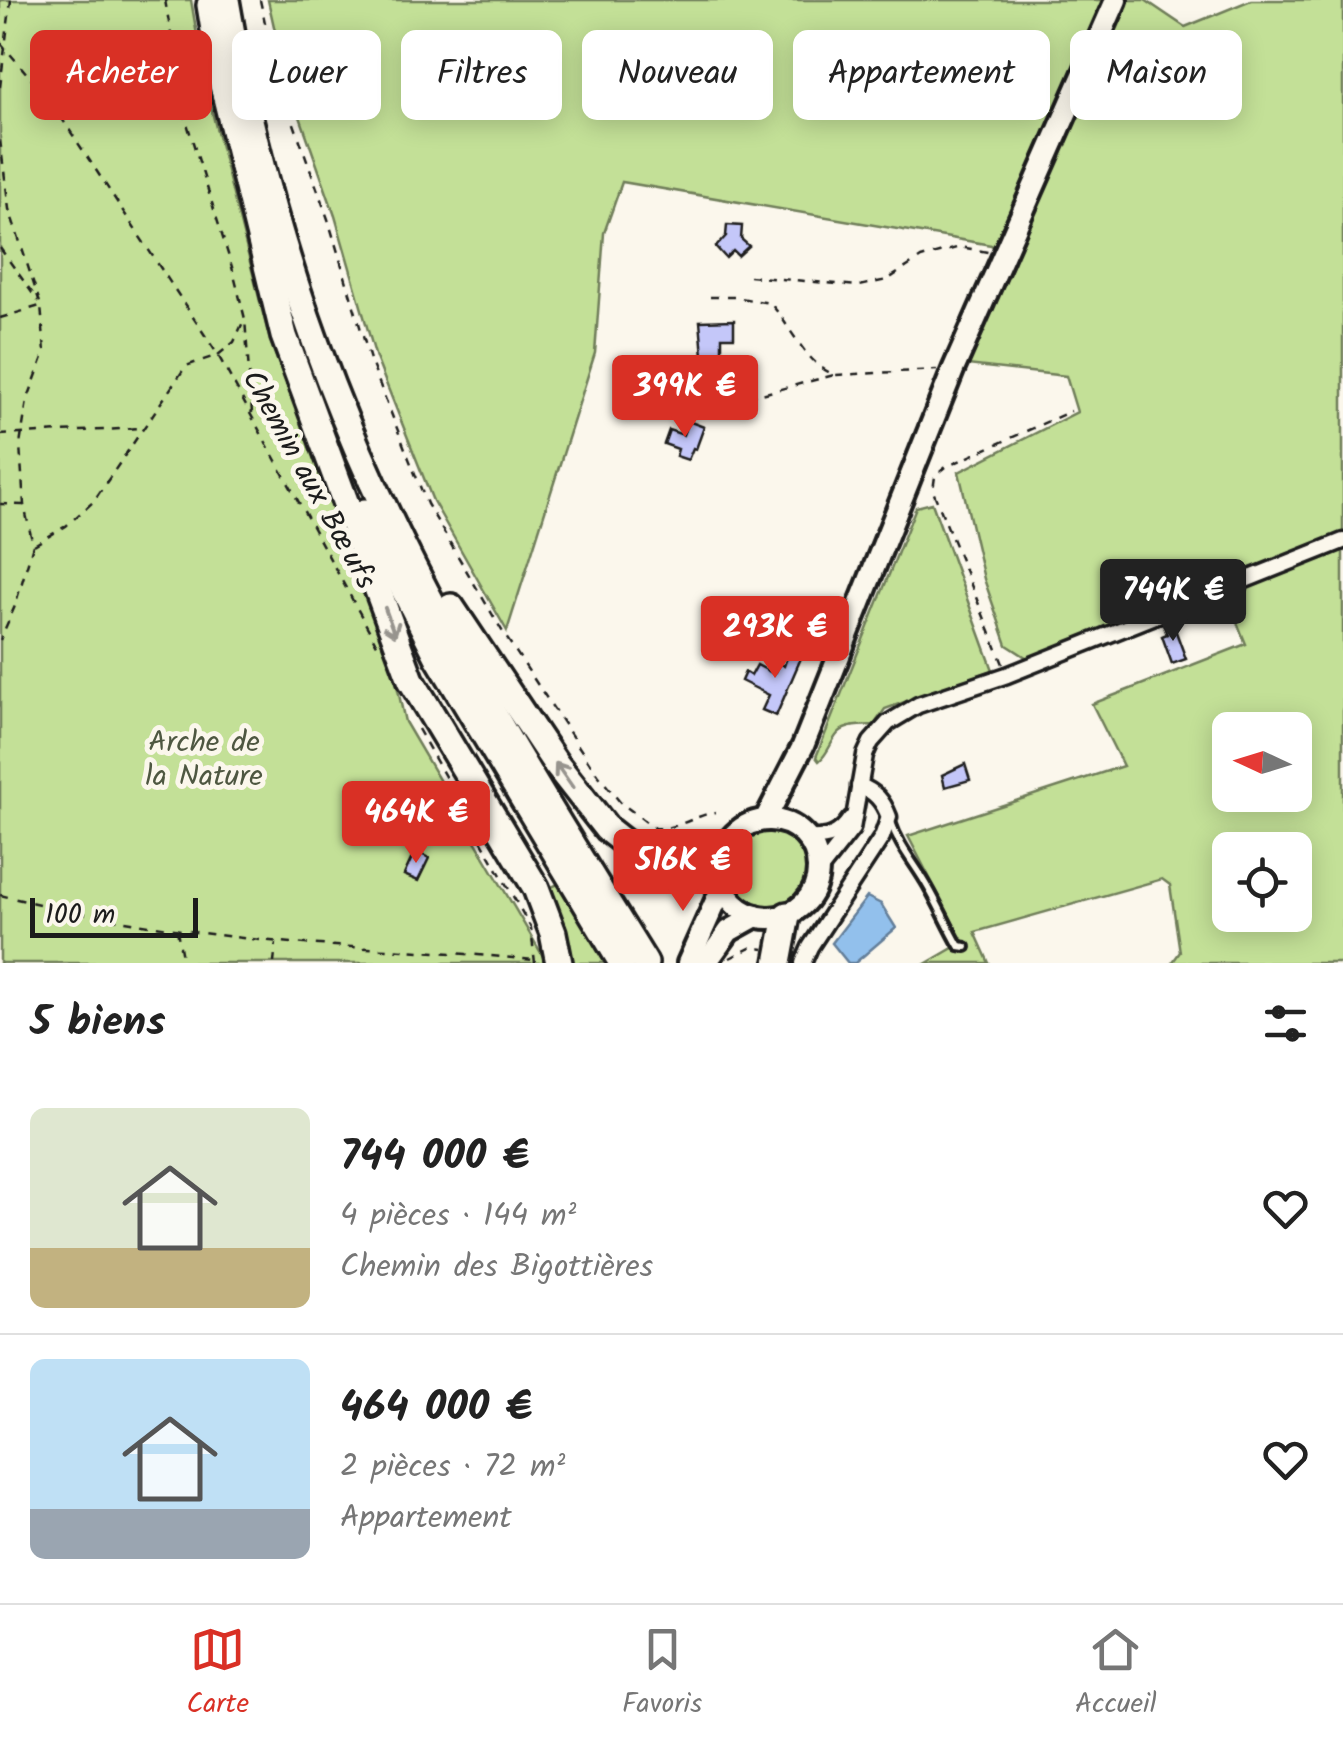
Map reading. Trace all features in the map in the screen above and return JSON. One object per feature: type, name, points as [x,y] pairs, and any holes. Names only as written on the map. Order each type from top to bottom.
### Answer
[{"type":"highway","points":[[209,0],[223,84],[284,336],[412,680],[536,888],[553,933],[543,962]]},
{"type":"highway","points":[[226,0],[251,124],[285,248],[323,362],[370,478],[456,648],[634,958]]},
{"type":"highway","points":[[260,231],[310,381],[372,528],[438,657],[634,958]]},
{"type":"highway","points":[[370,478],[400,516],[456,615],[593,815],[620,841],[676,872],[699,872],[722,856]]},
{"type":"highway","points":[[778,963],[787,914]]},
{"type":"main road","points":[[688,963],[723,885],[722,856],[737,832],[765,820],[802,746],[953,370],[1116,0]]},
{"type":"main road","points":[[706,963],[729,931],[756,916],[787,914],[808,898],[818,872],[818,860],[802,833],[791,800],[802,746]]},
{"type":"main road","points":[[765,820],[802,833]]},
{"type":"main road","points":[[723,885],[736,904],[756,916]]},
{"type":"street","points":[[818,872],[848,838],[865,755],[888,722],[918,705],[1007,675],[1343,541]]},
{"type":"street","points":[[803,963],[882,837],[889,817],[874,793],[859,786]]},
{"type":"street","points":[[802,833],[829,838],[843,830],[853,814]]},
{"type":"lane","points":[[889,817],[896,838],[928,886],[959,946],[966,948]]},
{"type":"path","points":[[0,87],[11,0]]},
{"type":"path","points":[[165,0],[186,120],[245,319],[252,417]]},
{"type":"path","points":[[260,0],[276,73],[328,219],[370,360],[427,504],[504,634],[595,772],[620,802],[654,828],[682,826],[715,812]]},
{"type":"path","name":"Chemin aux Bœufs","points":[[0,42],[51,102],[218,355],[382,657]]},
{"type":"path","points":[[0,140],[9,209],[42,306],[45,352],[27,401],[22,434],[24,505],[33,545],[15,606],[0,640]]},
{"type":"path","points":[[749,276],[859,286],[886,280],[921,258],[960,247],[980,249],[1004,259]]},
{"type":"path","points":[[0,248],[42,306]]},
{"type":"path","points":[[710,297],[770,302],[811,360],[821,370],[835,375]]},
{"type":"path","points":[[0,318],[42,306]]},
{"type":"path","points":[[33,545],[66,526],[93,502],[186,366],[218,355],[234,342],[245,319]]},
{"type":"path","points":[[703,414],[835,375],[953,370]]},
{"type":"path","points":[[1007,675],[933,491],[935,476],[946,467],[1071,411]]},
{"type":"path","points":[[0,435],[144,428]]},
{"type":"path","points":[[0,504],[24,505]]},
{"type":"path","points":[[0,895],[177,930],[276,942],[543,962],[530,928],[412,719]]},
{"type":"path","points":[[177,930],[183,963]]},
{"type":"path","points":[[274,963],[276,942]]},
{"type":"green space","name":"Arche de la Nature","points":[[0,0],[191,0],[196,30],[30,30],[30,120],[212,120],[212,112],[270,341],[390,653],[405,722],[547,963],[0,963]]},
{"type":"green space","points":[[268,0],[1145,0],[1185,27],[1251,0],[1343,0],[1343,537],[1029,659],[1007,645],[984,579],[959,472],[1077,412],[1066,376],[967,365],[1014,263],[991,245],[622,182],[604,233],[595,353],[507,631],[433,501],[376,358],[335,216],[301,120],[381,120],[381,30],[275,30]]},
{"type":"green space","points":[[932,503],[993,670],[885,709],[874,725],[842,730],[819,761],[816,757],[916,507]]},
{"type":"green space","points":[[1343,549],[1343,963],[1172,963],[1180,952],[1170,885],[1162,879],[975,932],[989,963],[927,963],[963,942],[908,836],[1123,766],[1092,704],[1246,644],[1225,593]]},
{"type":"green space","points":[[761,829],[777,829],[798,840],[809,869],[798,898],[777,909],[761,909],[747,903],[735,891],[729,877],[729,861],[735,847],[747,835]]},
{"type":"green space","points":[[558,884],[607,963],[564,963],[547,889]]},
{"type":"water","points":[[867,897],[881,904],[896,928],[855,963],[848,963],[832,943]]},
{"type":"building","points":[[727,225],[742,226],[741,239],[749,246],[738,256],[733,251],[726,258],[716,247],[726,236]]},
{"type":"building","points":[[734,320],[734,337],[722,337],[722,366],[704,367],[700,321]]},
{"type":"building","points":[[688,421],[704,427],[688,460],[676,456],[678,449],[664,444],[669,430],[683,435]]},
{"type":"building","points":[[1172,621],[1186,659],[1172,664],[1162,636],[1167,634],[1163,624]]},
{"type":"building","points":[[791,646],[804,651],[776,716],[762,710],[769,695],[741,681],[745,672],[751,676],[757,665],[774,674],[778,663],[784,666]]},
{"type":"building","points":[[965,764],[970,780],[945,787],[942,775]]},
{"type":"building","points":[[415,851],[429,858],[418,881],[404,875]]}]
